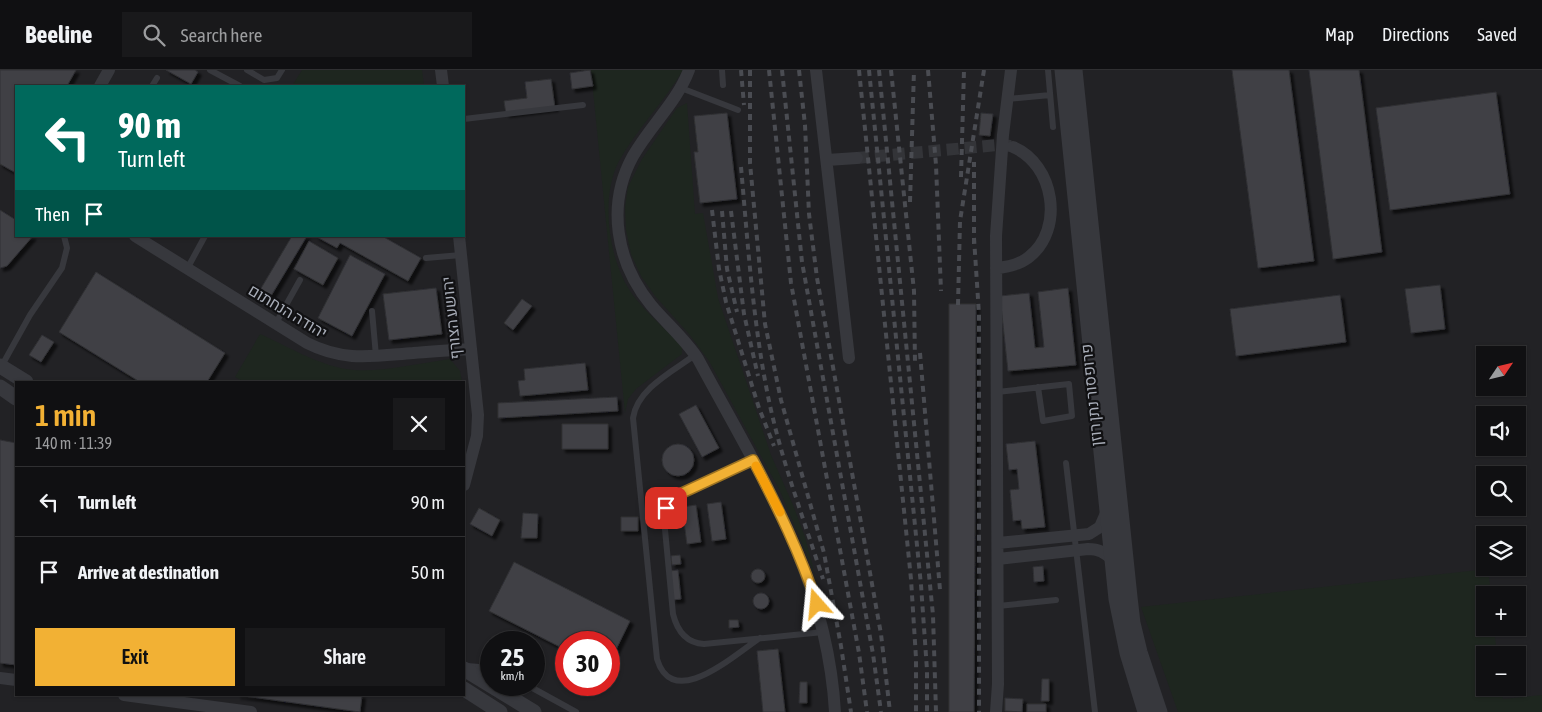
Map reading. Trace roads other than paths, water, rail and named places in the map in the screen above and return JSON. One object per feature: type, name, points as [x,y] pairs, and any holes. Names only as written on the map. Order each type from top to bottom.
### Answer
[{"type":"street","points":[[101,85],[109,70]]},
{"type":"street","points":[[441,70],[443,85]]},
{"type":"street","points":[[690,70],[681,88],[644,139],[625,172],[617,209],[617,228],[623,253],[637,285],[650,304],[695,355],[776,502],[798,550],[824,632],[832,673],[835,712]]},
{"type":"street","points":[[816,70],[849,358]]},
{"type":"street","points":[[996,712],[998,684],[998,543],[996,268],[1003,135],[1011,70]]},
{"type":"street","name":"פרופסור נתן רוזן","points":[[1062,70],[1120,625],[1145,712]]},
{"type":"street","name":"פרופסור נתן רוזן","points":[[1075,70],[1133,623],[1140,652],[1160,712]]},
{"type":"street","points":[[996,268],[1014,265],[1036,251],[1045,236],[1050,215],[1048,192],[1038,166],[1027,154],[1013,147]]},
{"type":"street","points":[[827,160],[857,158]]},
{"type":"street","name":"יהודה הנחתום","points":[[137,237],[323,351],[343,355],[376,356],[471,349]]},
{"type":"street","name":"יהושע הצורף","points":[[459,237],[478,415],[478,429],[474,452],[465,482]]},
{"type":"street","points":[[1,366],[24,381]]},
{"type":"street","points":[[0,388],[15,397]]},
{"type":"street","points":[[998,543],[1089,534],[1100,527],[1107,511]]},
{"type":"street","points":[[998,559],[1076,550],[1099,550],[1105,552],[1112,560]]},
{"type":"street","points":[[1140,652],[1168,712]]},
{"type":"street","points":[[465,669],[534,712]]},
{"type":"street","points":[[0,678],[15,680]]},
{"type":"street","points":[[465,690],[500,712]]},
{"type":"street","points":[[131,696],[251,712]]},
{"type":"lane","points":[[210,70],[238,85]]},
{"type":"lane","points":[[247,70],[264,80],[276,78],[282,70]]},
{"type":"lane","points":[[722,70],[722,84]]},
{"type":"lane","points":[[1048,70],[1053,126]]},
{"type":"lane","points":[[153,85],[157,78]]},
{"type":"lane","points":[[681,88],[738,110]]},
{"type":"lane","points":[[1007,99],[1050,94]]},
{"type":"lane","points":[[465,119],[583,105]]},
{"type":"lane","points":[[1,366],[30,315],[62,268],[68,248],[64,237]]},
{"type":"lane","points":[[187,269],[204,237]]},
{"type":"lane","points":[[426,258],[461,255]]},
{"type":"lane","points":[[276,323],[300,280]]},
{"type":"lane","points":[[372,311],[376,356]]},
{"type":"lane","points":[[695,355],[644,394],[637,405],[633,418],[657,659],[667,679],[675,684],[684,685],[717,670],[760,638]]},
{"type":"lane","points":[[997,392],[1038,387],[1069,384],[1072,416],[1043,421],[1038,387]]},
{"type":"lane","points":[[753,460],[678,495],[666,508],[664,526],[673,614],[681,633],[691,641],[704,644],[824,632]]},
{"type":"lane","points":[[1066,463],[1095,712]]},
{"type":"lane","points":[[998,606],[1056,600]]},
{"type":"lane","points":[[465,668],[480,668]]},
{"type":"lane","points":[[545,695],[576,712]]},
{"type":"tunnel","points":[[857,158],[998,145],[1011,146]]},
{"type":"railway","points":[[741,70],[744,105]]},
{"type":"railway","points":[[750,70],[750,163],[765,324],[781,400],[824,553],[851,712]]},
{"type":"railway","points":[[769,70],[791,283],[859,653],[867,712]]},
{"type":"railway","points":[[782,70],[802,262],[873,654],[881,712]]},
{"type":"railway","points":[[799,70],[805,125],[809,214],[817,278],[881,634],[890,712]]},
{"type":"railway","points":[[859,70],[911,579],[916,658],[916,712]]},
{"type":"railway","points":[[869,70],[921,585],[927,670],[927,712]]},
{"type":"railway","points":[[879,70],[933,615],[936,712]]},
{"type":"railway","points":[[891,70],[914,291],[915,364]]},
{"type":"railway","points":[[910,202],[914,70]]},
{"type":"railway","points":[[928,70],[936,165],[941,291]]},
{"type":"railway","points":[[961,177],[964,70]]},
{"type":"railway","points":[[958,305],[960,221],[984,70]]},
{"type":"railway","points":[[974,162],[974,244]]},
{"type":"railway","points":[[741,167],[755,314],[763,372],[774,424],[787,469],[823,579]]},
{"type":"railway","points":[[712,210],[719,269],[726,302],[759,408],[774,446]]},
{"type":"railway","points":[[722,211],[727,269],[737,312]]},
{"type":"railway","points":[[731,211],[744,314],[758,376]]},
{"type":"railway","points":[[974,238],[979,314],[979,712]]},
{"type":"railway","points":[[920,353],[940,590]]}]
